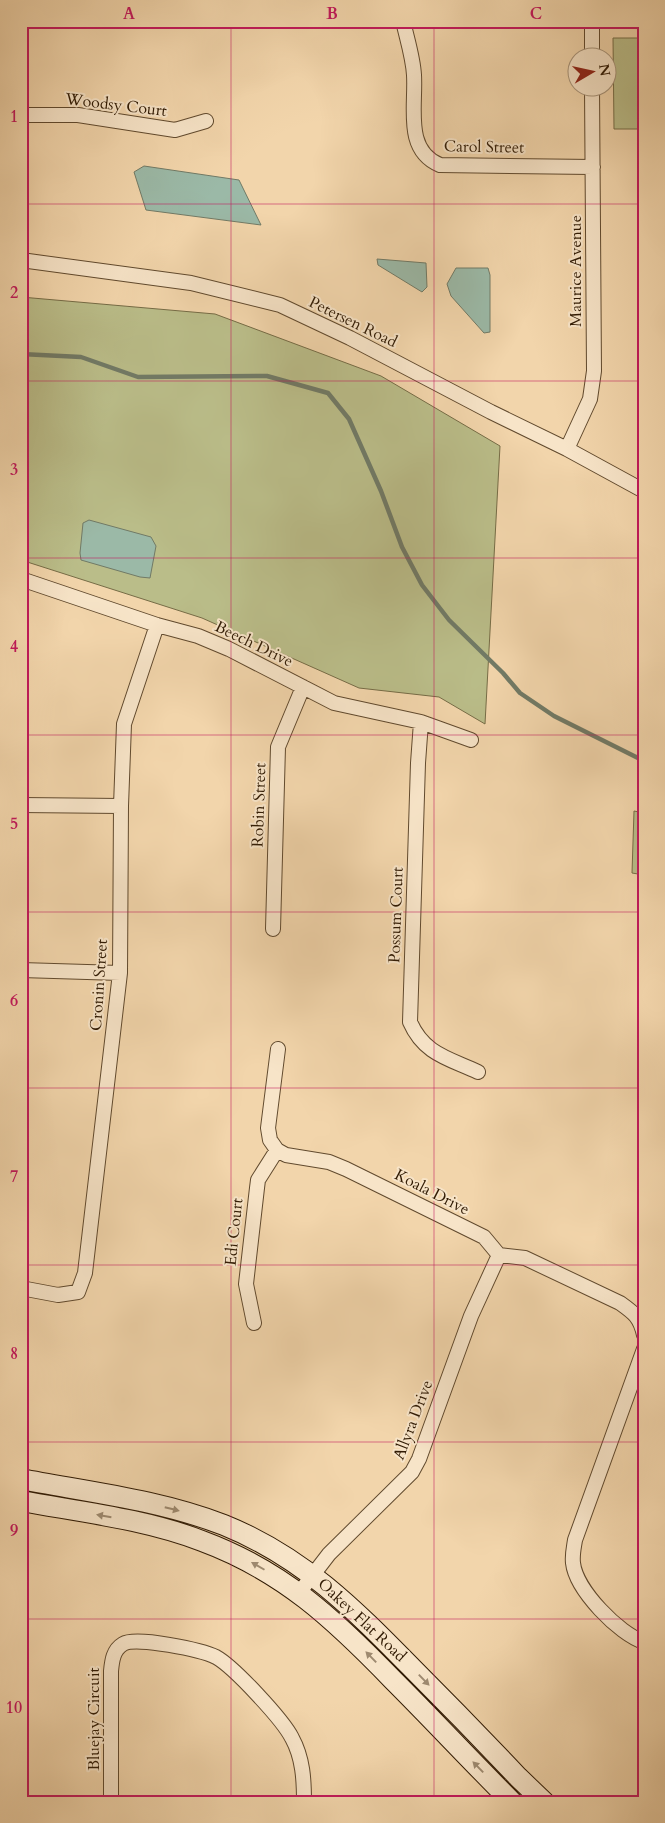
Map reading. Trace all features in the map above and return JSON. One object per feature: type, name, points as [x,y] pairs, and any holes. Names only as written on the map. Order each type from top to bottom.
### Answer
[{"type":"main road","name":"Oakey Flat Road","points":[[21,1479],[143,1502],[201,1517],[258,1541],[312,1574],[353,1608],[544,1802]]},
{"type":"main road","name":"Oakey Flat Road","points":[[21,1501],[129,1521],[202,1540],[250,1562],[276,1577],[328,1615],[512,1802]]},
{"type":"street","name":"Carol Street","points":[[403,21],[414,74],[415,134],[418,146],[430,161],[440,165],[593,167]]},
{"type":"street","points":[[592,21],[592,48]]},
{"type":"street","name":"Maurice Avenue","points":[[567,449],[590,400],[594,372],[592,98]]},
{"type":"street","name":"Woodsy Court","points":[[21,115],[78,115],[174,130],[206,122]]},
{"type":"street","name":"Petersen Road","points":[[21,260],[191,283],[280,305],[350,338],[491,412],[567,449],[644,491]]},
{"type":"street","name":"Beech Drive","points":[[21,579],[157,625],[198,636],[229,649],[334,703],[422,722],[471,740]]},
{"type":"street","name":"Cronin Street","points":[[21,1288],[58,1295],[78,1292],[85,1274],[120,973],[121,806],[124,724],[157,625]]},
{"type":"street","name":"Robin Street","points":[[273,929],[278,747],[303,687]]},
{"type":"street","name":"Possum Court","points":[[422,722],[418,773],[410,1022],[417,1037],[431,1051],[478,1072]]},
{"type":"street","points":[[21,805],[121,806]]},
{"type":"street","points":[[21,970],[120,973]]},
{"type":"street","points":[[277,1150],[270,1140],[268,1128],[278,1049]]},
{"type":"street","name":"Koala Drive","points":[[277,1150],[286,1155],[329,1162],[346,1168],[484,1237],[499,1255]]},
{"type":"street","name":"Edi Court","points":[[254,1323],[246,1284],[258,1180],[277,1150]]},
{"type":"street","points":[[499,1255],[525,1258],[620,1303],[639,1319],[644,1335]]},
{"type":"street","name":"Allyra Drive","points":[[299,1593],[329,1554],[412,1472],[471,1316],[499,1255]]},
{"type":"street","points":[[644,1350],[575,1540],[573,1563],[583,1589],[595,1604],[630,1636],[644,1642]]},
{"type":"street","name":"Bluejay Circuit","points":[[112,1802],[112,1659],[117,1649],[124,1643],[139,1640],[205,1653],[216,1657],[229,1667],[274,1714],[292,1737],[300,1756],[303,1772],[304,1802]]},
{"type":"green space","points":[[613,38],[644,38],[644,129],[614,129],[614,98],[618,98],[618,48],[613,48]]},
{"type":"green space","points":[[21,297],[215,314],[381,376],[500,446],[485,724],[439,697],[359,688],[202,618],[21,560]]},
{"type":"green space","points":[[634,811],[644,813],[644,875],[632,873]]},
{"type":"shaded area","points":[[144,166],[239,180],[261,225],[146,210],[134,172]]},
{"type":"shaded area","points":[[377,259],[426,263],[427,287],[422,292],[378,265]]},
{"type":"shaded area","points":[[456,268],[488,268],[490,275],[490,332],[484,333],[451,296],[447,284]]},
{"type":"shaded area","points":[[89,520],[151,537],[156,546],[150,578],[140,577],[81,560],[83,523]]},
{"type":"waterway","points":[[21,354],[81,357],[138,377],[267,376],[328,393],[349,419],[381,491],[402,547],[422,585],[449,620],[503,673],[520,693],[554,716],[644,761]]}]
